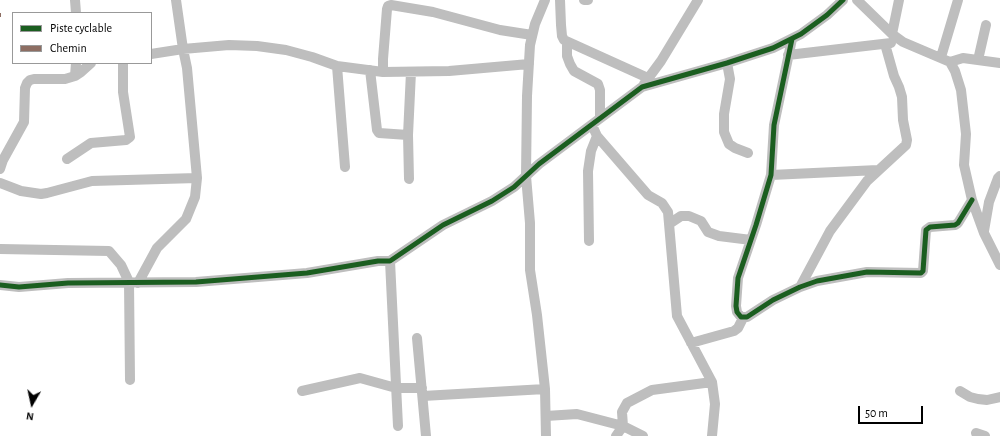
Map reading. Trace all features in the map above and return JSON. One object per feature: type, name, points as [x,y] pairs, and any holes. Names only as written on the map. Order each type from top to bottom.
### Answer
[{"type":"street","points":[[75,0],[76,12]]},
{"type":"street","points":[[130,380],[133,282],[157,248],[186,219],[195,197],[197,178],[187,68],[176,0]]},
{"type":"street","points":[[560,0],[562,36],[567,42],[648,78]]},
{"type":"street","points":[[0,285],[31,286],[68,283],[111,284],[133,282],[196,282],[306,273],[378,261],[390,261],[443,224],[492,201],[514,187],[539,164],[642,87],[676,39],[698,0]]},
{"type":"street","points":[[642,87],[727,63],[772,48],[801,34],[827,15],[843,0]]},
{"type":"street","points":[[857,0],[892,34],[903,42],[922,51],[946,59],[963,58],[1000,63]]},
{"type":"street","points":[[892,34],[899,0]]},
{"type":"street","points":[[958,0],[946,59],[955,71],[961,90],[966,134],[964,165],[972,200],[984,233],[1000,265]]},
{"type":"street","points":[[542,1],[530,45],[526,96],[526,176],[530,223],[530,270],[537,315],[545,389],[546,436]]},
{"type":"street","points":[[383,72],[387,9],[388,6],[391,5],[433,12],[500,30],[532,35]]},
{"type":"street","points":[[978,60],[986,25]]},
{"type":"street","points":[[743,318],[737,312],[736,296],[740,268],[751,240],[771,174],[774,125],[792,39]]},
{"type":"street","points":[[567,42],[566,56],[574,70],[598,84],[600,90],[596,121],[597,136],[591,151],[588,170],[590,241]]},
{"type":"street","points":[[788,55],[903,42]]},
{"type":"street","points":[[800,286],[830,231],[867,181],[904,148],[907,140],[903,120],[902,97],[894,76],[885,44]]},
{"type":"street","points":[[152,54],[183,49],[229,45],[264,47],[286,50],[337,66],[383,72],[471,70],[529,64]]},
{"type":"street","points":[[727,63],[730,79],[724,114],[724,132],[729,144],[748,153]]},
{"type":"street","points":[[75,76],[76,64]]},
{"type":"street","points":[[0,169],[3,160],[24,122],[25,88],[27,83],[30,80],[65,79],[75,76],[82,72],[90,64]]},
{"type":"street","points":[[67,159],[91,143],[126,140],[130,137],[123,92],[123,64]]},
{"type":"street","points":[[337,66],[345,167]]},
{"type":"street","points":[[370,70],[377,130],[380,133],[408,135]]},
{"type":"street","points":[[409,179],[408,135],[411,72]]},
{"type":"street","points":[[597,136],[648,195],[662,203],[668,212],[677,316],[712,382],[715,404],[712,436]]},
{"type":"street","points":[[771,174],[878,170]]},
{"type":"street","points":[[984,233],[989,202],[1000,176]]},
{"type":"street","points":[[0,183],[21,191],[41,194],[97,180],[197,178]]},
{"type":"street","points":[[691,343],[734,331],[738,328],[743,318],[800,286],[817,281],[867,272],[921,273],[923,270],[926,230],[930,227],[955,225],[958,223],[972,200]]},
{"type":"street","points":[[668,224],[681,216],[689,216],[701,220],[708,232],[718,236],[751,240]]},
{"type":"street","points":[[0,249],[109,251],[133,282]]},
{"type":"street","points":[[390,261],[398,426]]},
{"type":"street","points":[[417,338],[426,436]]},
{"type":"street","points":[[302,391],[360,378],[396,388],[423,392],[545,389]]},
{"type":"street","points":[[616,436],[623,426],[622,412],[627,402],[652,390],[712,382]]},
{"type":"street","points":[[960,391],[970,397],[978,399],[987,400],[1000,397]]},
{"type":"street","points":[[546,416],[577,414],[623,426],[643,436]]},
{"type":"cycle path","points":[[0,285],[19,287],[68,283],[196,282],[307,273],[378,261],[390,261],[443,225],[492,201],[514,187],[539,164],[642,87],[727,63],[773,48],[801,34],[827,15],[843,0]]},
{"type":"cycle path","points":[[792,39],[774,125],[771,175],[738,278],[736,306],[737,312],[741,317],[747,317],[773,300],[800,287],[817,281],[867,272],[921,273],[923,271],[926,230],[930,227],[955,225],[958,223],[972,200]]}]
